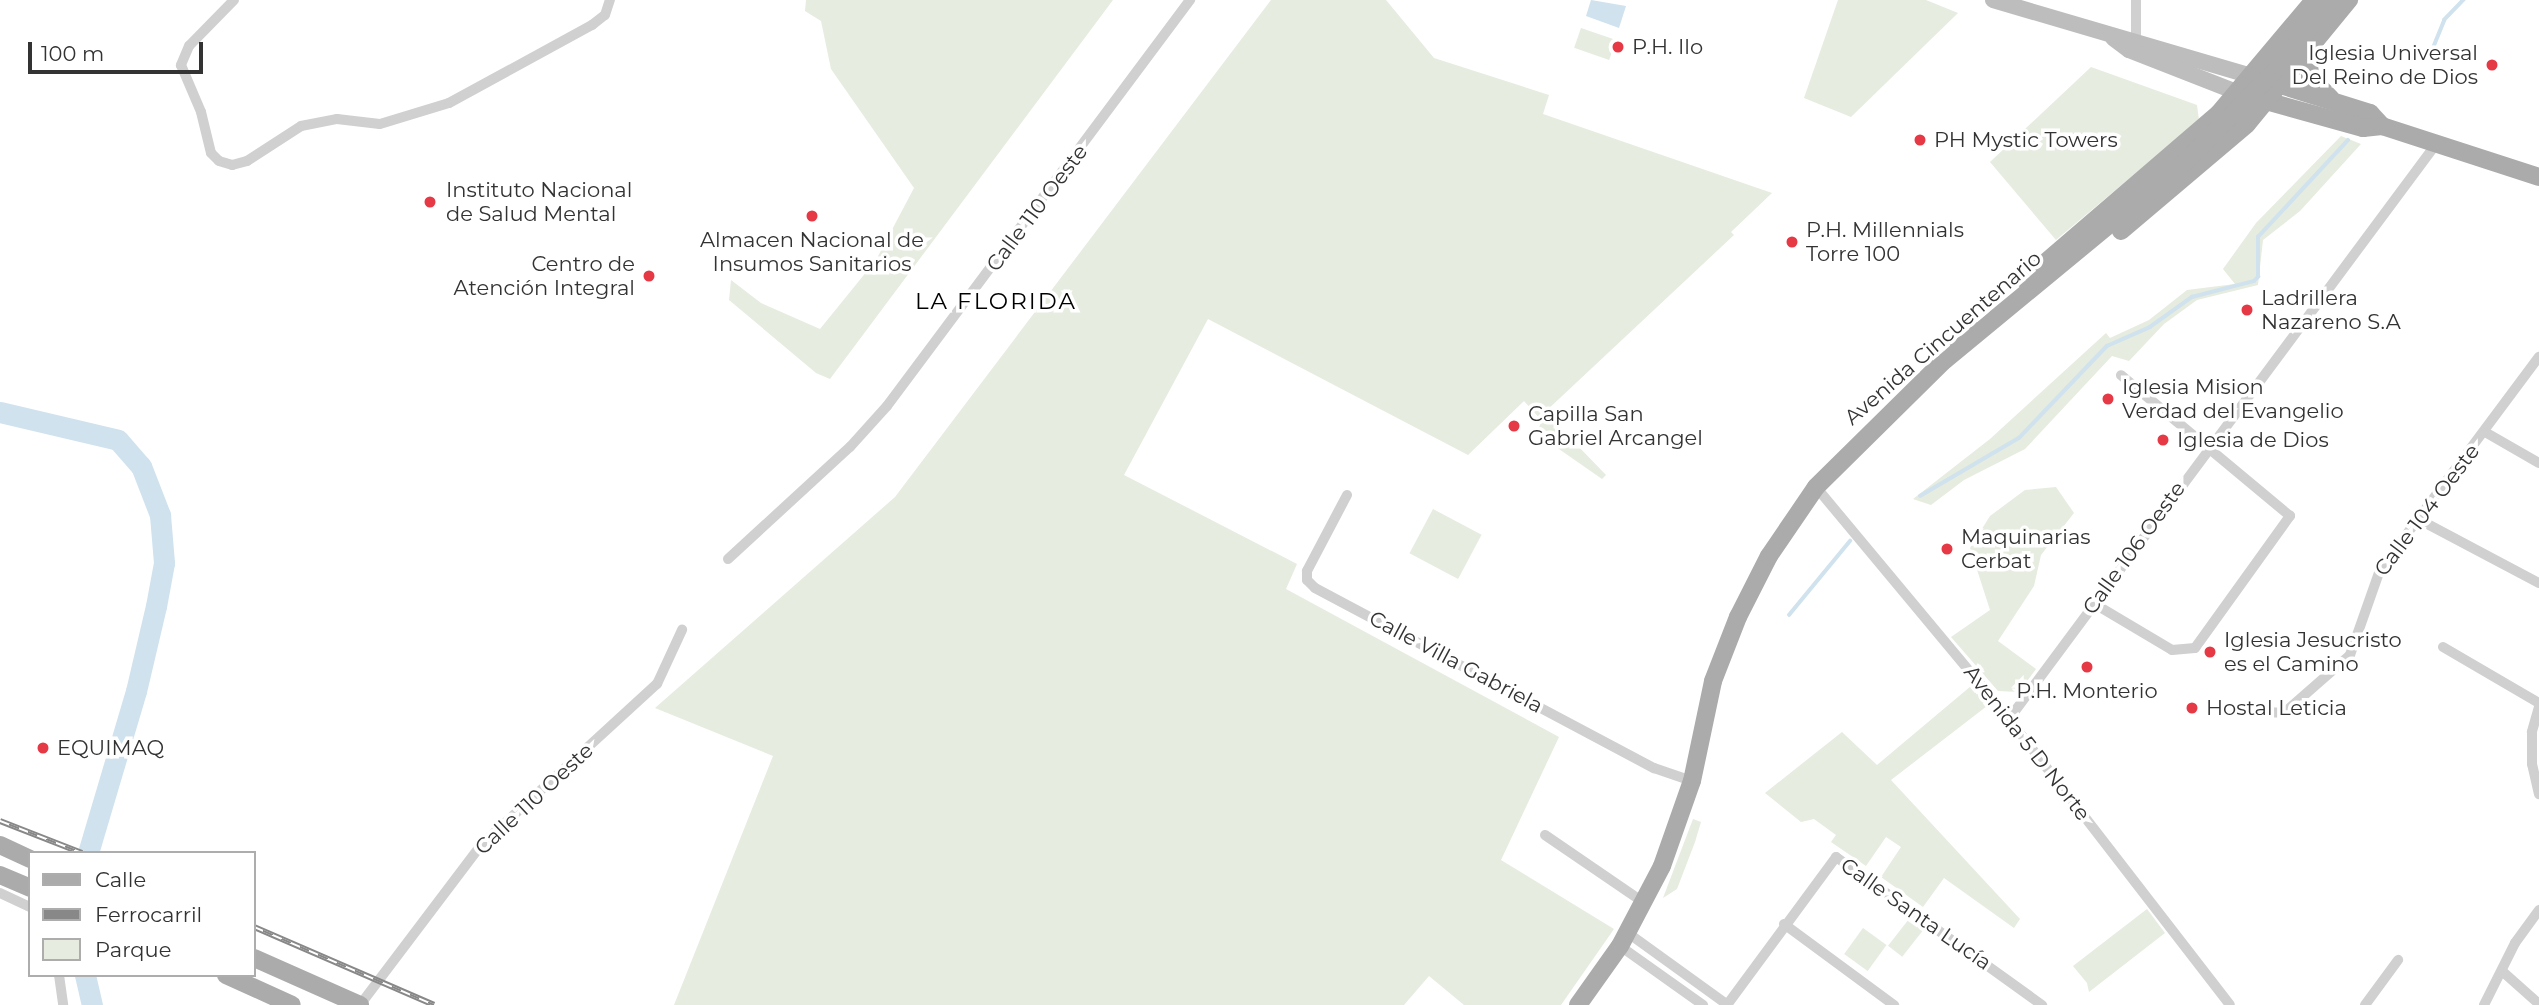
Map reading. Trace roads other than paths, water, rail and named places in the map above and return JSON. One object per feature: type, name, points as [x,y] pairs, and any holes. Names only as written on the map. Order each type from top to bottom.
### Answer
[{"type":"main road","points":[[1993,0],[2113,38],[2136,39],[2370,113],[2382,126]]},
{"type":"main road","points":[[1987,326],[2007,297],[2239,93],[2315,0]]},
{"type":"main road","name":"Avenida Cincuentenario","points":[[1578,1005],[1624,939],[1662,866],[1692,781],[1713,681],[1738,617],[1769,556],[1816,487],[1905,396],[2185,162],[2280,66],[2331,0]]},
{"type":"main road","points":[[1987,326],[2019,311],[2200,168],[2268,101],[2349,0]]},
{"type":"main road","points":[[2113,38],[2129,50],[2239,93],[2362,128],[2382,126],[2539,177]]},
{"type":"main road","points":[[2308,52],[2310,77],[2333,102]]},
{"type":"main road","points":[[0,845],[28,858]]},
{"type":"main road","points":[[0,875],[28,887]]},
{"type":"main road","points":[[256,959],[360,1005]]},
{"type":"main road","points":[[230,977],[292,1005]]},
{"type":"street","points":[[234,0],[190,46],[181,65],[201,112],[211,153],[219,162],[232,165],[247,161],[302,126],[337,119],[380,124],[400,121],[449,103],[593,25],[605,15],[610,0]]},
{"type":"street","name":"Calle 110 Oeste","points":[[728,559],[850,447],[887,407],[1190,0]]},
{"type":"street","points":[[2136,0],[2136,39]]},
{"type":"street","name":"Calle 106 Oeste","points":[[2009,719],[2208,446],[2436,144]]},
{"type":"street","name":"Calle 104 Oeste","points":[[2267,712],[2284,712],[2350,655],[2358,642],[2371,586],[2539,357]]},
{"type":"street","points":[[2093,603],[2172,650],[2195,648],[2288,522],[2287,510],[2121,375]]},
{"type":"street","points":[[2485,432],[2539,463]]},
{"type":"street","name":"Avenida 5 D Norte","points":[[1816,487],[2009,719],[2230,1005]]},
{"type":"street","name":"Calle Villa Gabriela","points":[[1347,495],[1307,571],[1307,580],[1315,588],[1654,768],[1692,781]]},
{"type":"street","points":[[2418,519],[2539,583]]},
{"type":"street","name":"Calle 110 Oeste","points":[[360,1005],[481,845],[657,684],[682,630]]},
{"type":"street","points":[[2443,647],[2539,705],[2532,732],[2532,764],[2539,794]]},
{"type":"street","points":[[1545,835],[1643,902]]},
{"type":"street","name":"Calle Santa Lucía","points":[[1728,1005],[1784,924],[1836,857],[2042,1005]]},
{"type":"street","points":[[0,893],[28,906]]},
{"type":"street","points":[[2484,1005],[2515,943],[2539,910]]},
{"type":"street","points":[[1784,924],[1894,1005]]},
{"type":"street","points":[[1624,939],[1728,1005]]},
{"type":"street","points":[[1624,939],[1703,1005]]},
{"type":"street","points":[[2365,1005],[2398,960]]},
{"type":"street","points":[[2502,971],[2536,1004]]},
{"type":"street","points":[[59,977],[63,1005]]},
{"type":"water","points":[[1591,0],[1626,6],[1619,28],[1586,16]]},
{"type":"waterway","points":[[2431,53],[2444,20],[2463,0]]},
{"type":"waterway","points":[[1920,496],[2019,438],[2107,346],[2150,327],[2192,297],[2254,281],[2258,277],[2258,237],[2348,140]]},
{"type":"waterway","points":[[0,412],[118,440],[141,466],[160,515],[164,563],[156,606],[136,691],[89,851]]},
{"type":"waterway","points":[[1789,615],[1850,541]]},
{"type":"waterway","points":[[85,977],[92,1005]]},
{"type":"railway","points":[[0,821],[77,851]]},
{"type":"railway","points":[[256,928],[434,1005]]},
{"type":"place","name":"P.H. Ilo","points":[[1618,47]]},
{"type":"place","name":"Iglesia Universal Del Reino de Dios","points":[[2492,65]]},
{"type":"place","name":"PH Mystic Towers","points":[[1920,140]]},
{"type":"place","name":"Instituto Nacional de Salud Mental","points":[[430,202]]},
{"type":"place","name":"Almacen Nacional de Insumos Sanitarios","points":[[812,216]]},
{"type":"place","name":"P.H. Millennials Torre 100","points":[[1792,242]]},
{"type":"place","name":"Centro de Atención Integral","points":[[649,276]]},
{"type":"place","name":"Ladrillera Nazareno S.A","points":[[2247,310]]},
{"type":"place","name":"Iglesia Mision Verdad del Evangelio","points":[[2108,399]]},
{"type":"place","name":"Capilla San Gabriel Arcangel","points":[[1514,426]]},
{"type":"place","name":"Iglesia de Dios","points":[[2163,440]]},
{"type":"place","name":"Maquinarias Cerbat","points":[[1947,549]]},
{"type":"place","name":"Iglesia Jesucristo es el Camino","points":[[2210,652]]},
{"type":"place","name":"P.H. Monterio","points":[[2087,667]]},
{"type":"place","name":"Hostal Leticia","points":[[2192,708]]},
{"type":"place","name":"EQUIMAQ","points":[[43,748]]},
{"type":"district","name":"LA FLORIDA","points":[[996,301]]}]
